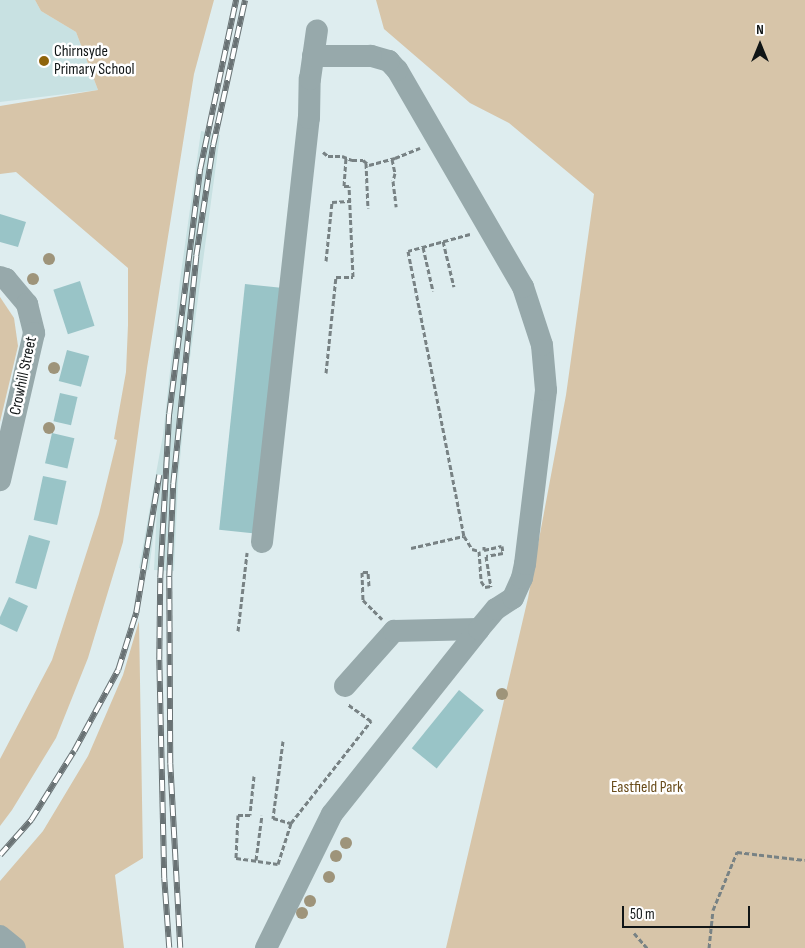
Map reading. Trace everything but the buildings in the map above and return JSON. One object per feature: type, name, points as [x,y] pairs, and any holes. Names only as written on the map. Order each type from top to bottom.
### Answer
[{"type":"street","points":[[262,542],[306,149],[313,56],[317,30]]},
{"type":"street","points":[[266,948],[332,814],[479,629],[496,609],[513,598],[522,578],[546,390],[542,345],[523,286],[397,70],[389,61],[371,56],[313,56]]},
{"type":"street","name":"Crowhill Street","points":[[0,277],[6,279],[27,304],[34,333],[3,457],[0,480]]},
{"type":"street","points":[[345,686],[394,631],[479,629]]},
{"type":"street","points":[[0,936],[15,948]]},
{"type":"path","points":[[306,149],[321,151],[328,156],[362,160],[369,165],[392,159],[437,139]]},
{"type":"path","points":[[326,373],[336,277],[353,277],[349,186],[344,186],[346,157]]},
{"type":"path","points":[[392,159],[395,173],[393,181],[396,207]]},
{"type":"path","points":[[366,162],[368,208]]},
{"type":"path","points":[[326,261],[332,202],[349,201]]},
{"type":"path","points":[[490,229],[408,251],[464,536],[472,549],[479,551],[481,581],[485,587],[491,586]]},
{"type":"path","points":[[443,241],[454,287]]},
{"type":"path","points":[[423,247],[433,291]]},
{"type":"path","points":[[411,548],[464,536]]},
{"type":"path","points":[[238,631],[249,541],[262,542]]},
{"type":"path","points":[[484,546],[484,550],[502,546],[503,553],[486,556],[492,602],[496,609]]},
{"type":"path","points":[[369,586],[368,572],[362,572],[363,600],[394,631]]},
{"type":"path","points":[[254,776],[250,815],[238,815],[236,858],[278,864],[291,823],[372,721],[337,695],[345,686]]},
{"type":"path","points":[[283,741],[274,818],[291,823]]},
{"type":"path","points":[[256,860],[262,815]]},
{"type":"path","points":[[709,948],[713,910],[737,852],[805,860]]},
{"type":"path","points":[[634,933],[647,948]]},
{"type":"shaded area","name":"Chirnsyde Primary School","points":[[0,0],[35,0],[41,11],[76,32],[98,90],[0,102]]},
{"type":"shaded area","points":[[201,131],[220,135],[188,373],[178,482],[174,571],[154,570],[157,507],[149,570],[139,568],[163,435],[180,280]]},
{"type":"green space","points":[[35,0],[214,0],[194,74],[147,368],[123,542],[88,658],[56,738],[12,810],[0,826],[0,759],[52,660],[99,514],[117,440],[114,439],[126,372],[128,325],[128,268],[16,172],[0,174],[0,106],[98,90],[76,32],[41,11]]},
{"type":"green space","name":"Eastfield Park","points":[[376,0],[805,0],[805,948],[446,948],[528,598],[566,395],[594,194],[509,123],[470,103],[384,29]]},
{"type":"green space","points":[[0,297],[14,318],[18,346],[0,422]]},
{"type":"green space","points":[[139,621],[143,858],[115,875],[124,948],[0,948],[0,881],[43,831],[88,756],[123,675]]},
{"type":"railway","points":[[169,948],[164,879],[159,660],[160,578],[169,414],[200,169],[236,0]]},
{"type":"railway","points":[[180,948],[170,764],[169,576],[173,484],[196,256],[213,145],[245,0]]},
{"type":"railway","points":[[0,855],[31,820],[74,751],[118,670],[136,613],[159,475]]},
{"type":"place","name":"Chirnsyde Primary School","points":[[44,61]]}]
